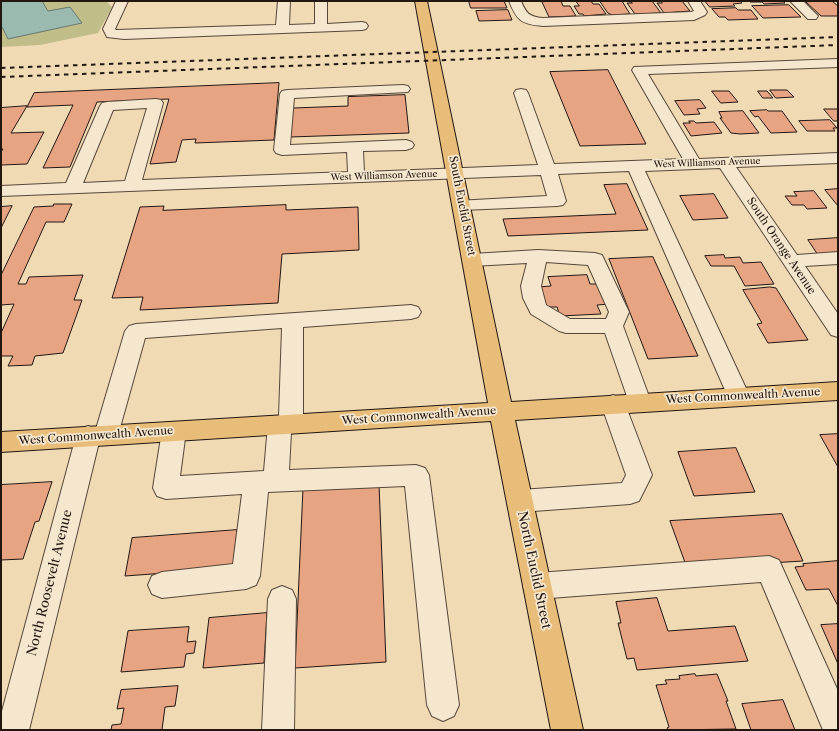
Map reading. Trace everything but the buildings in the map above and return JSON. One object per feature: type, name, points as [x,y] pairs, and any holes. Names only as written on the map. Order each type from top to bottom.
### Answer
[{"type":"main road","name":"South Euclid Street","points":[[421,1],[456,173],[501,411]]},
{"type":"main road","name":"West Commonwealth Avenue","points":[[1,442],[838,391]]},
{"type":"main road","name":"North Euclid Street","points":[[501,411],[567,730]]},
{"type":"street","points":[[122,1],[109,29],[112,34],[124,35],[362,26]]},
{"type":"street","points":[[282,29],[284,1]]},
{"type":"street","points":[[320,1],[321,28]]},
{"type":"street","points":[[515,1],[521,15],[534,21],[543,22],[694,16],[701,12],[694,1]]},
{"type":"street","points":[[796,1],[812,16]]},
{"type":"street","points":[[694,164],[640,70],[838,63]]},
{"type":"street","points":[[277,180],[282,150],[287,94],[403,89]]},
{"type":"street","points":[[462,205],[557,200],[521,93]]},
{"type":"street","points":[[73,188],[107,106],[156,103],[132,186]]},
{"type":"street","points":[[282,150],[406,145]]},
{"type":"street","points":[[355,147],[356,177]]},
{"type":"street","name":"West Williamson Avenue","points":[[1,191],[838,158]]},
{"type":"street","name":"South Orange Avenue","points":[[725,163],[838,330]]},
{"type":"street","points":[[635,166],[739,397]]},
{"type":"street","points":[[538,256],[531,286],[533,298],[538,310],[566,326],[612,326]]},
{"type":"street","points":[[472,260],[538,256],[595,259],[618,312],[612,326],[639,402]]},
{"type":"street","points":[[791,261],[838,258]]},
{"type":"street","points":[[162,585],[246,576],[266,482],[286,424],[293,321],[411,312]]},
{"type":"street","name":"North Roosevelt Avenue","points":[[13,730],[97,436],[136,331],[293,321]]},
{"type":"street","points":[[520,501],[630,493],[639,475],[613,404]]},
{"type":"street","points":[[174,431],[166,488],[416,475],[443,705]]},
{"type":"street","points":[[537,586],[769,569],[838,726]]},
{"type":"street","points":[[278,730],[282,598]]},
{"type":"shaded area","points":[[1,1],[106,1],[112,7],[98,33],[40,45],[1,47]]},
{"type":"water","points":[[1,1],[42,1],[48,11],[70,7],[82,23],[8,39],[1,25]]},
{"type":"railway","points":[[1,68],[838,37]]},
{"type":"railway","points":[[1,77],[838,45]]}]
